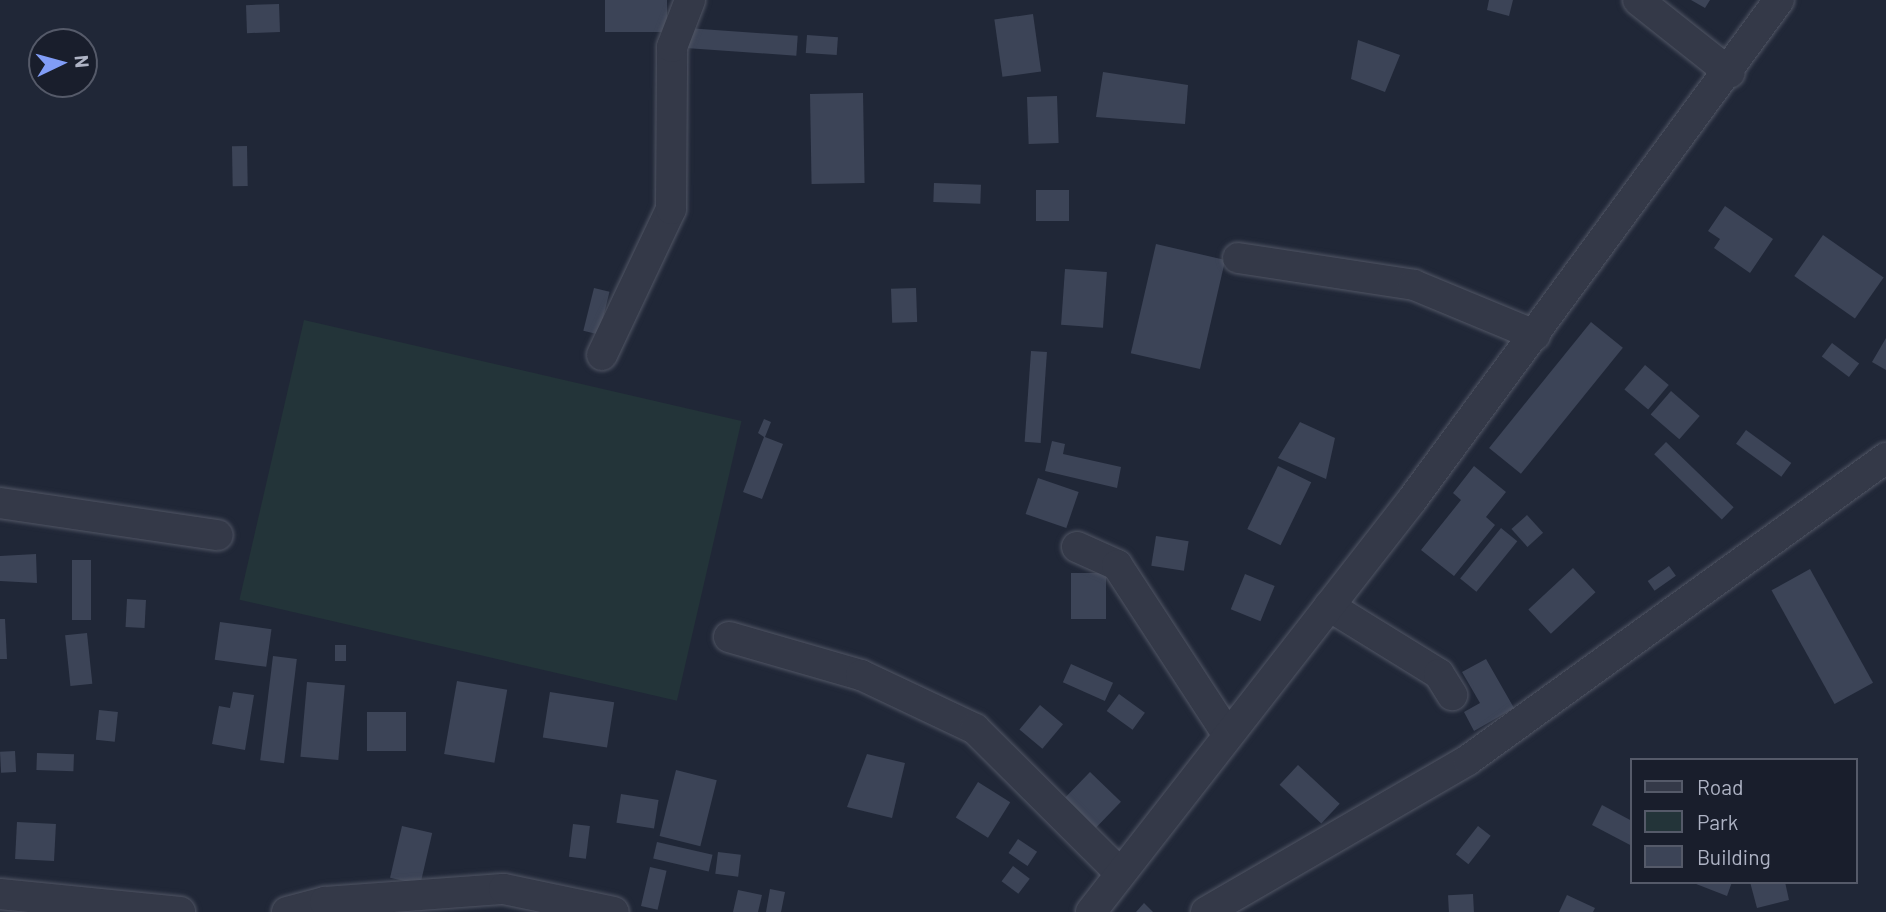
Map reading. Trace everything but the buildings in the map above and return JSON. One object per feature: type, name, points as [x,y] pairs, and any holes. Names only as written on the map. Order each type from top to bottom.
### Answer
[{"type":"street","points":[[601,355],[671,209],[672,47],[690,0]]},
{"type":"street","points":[[1638,0],[1730,73]]},
{"type":"street","points":[[1091,912],[1535,335],[1730,73],[1779,0]]},
{"type":"street","points":[[1238,258],[1414,285],[1535,335]]},
{"type":"street","points":[[1206,912],[1468,760],[1886,458]]},
{"type":"street","points":[[0,503],[218,536]]},
{"type":"street","points":[[1077,547],[1117,565],[1228,735]]},
{"type":"street","points":[[1329,606],[1439,674],[1452,695]]},
{"type":"street","points":[[729,638],[861,674],[975,729],[1120,873]]},
{"type":"street","points":[[287,912],[324,902],[504,889],[614,912]]},
{"type":"street","points":[[0,894],[180,912]]},
{"type":"green space","points":[[304,320],[741,421],[677,701],[239,600]]}]
